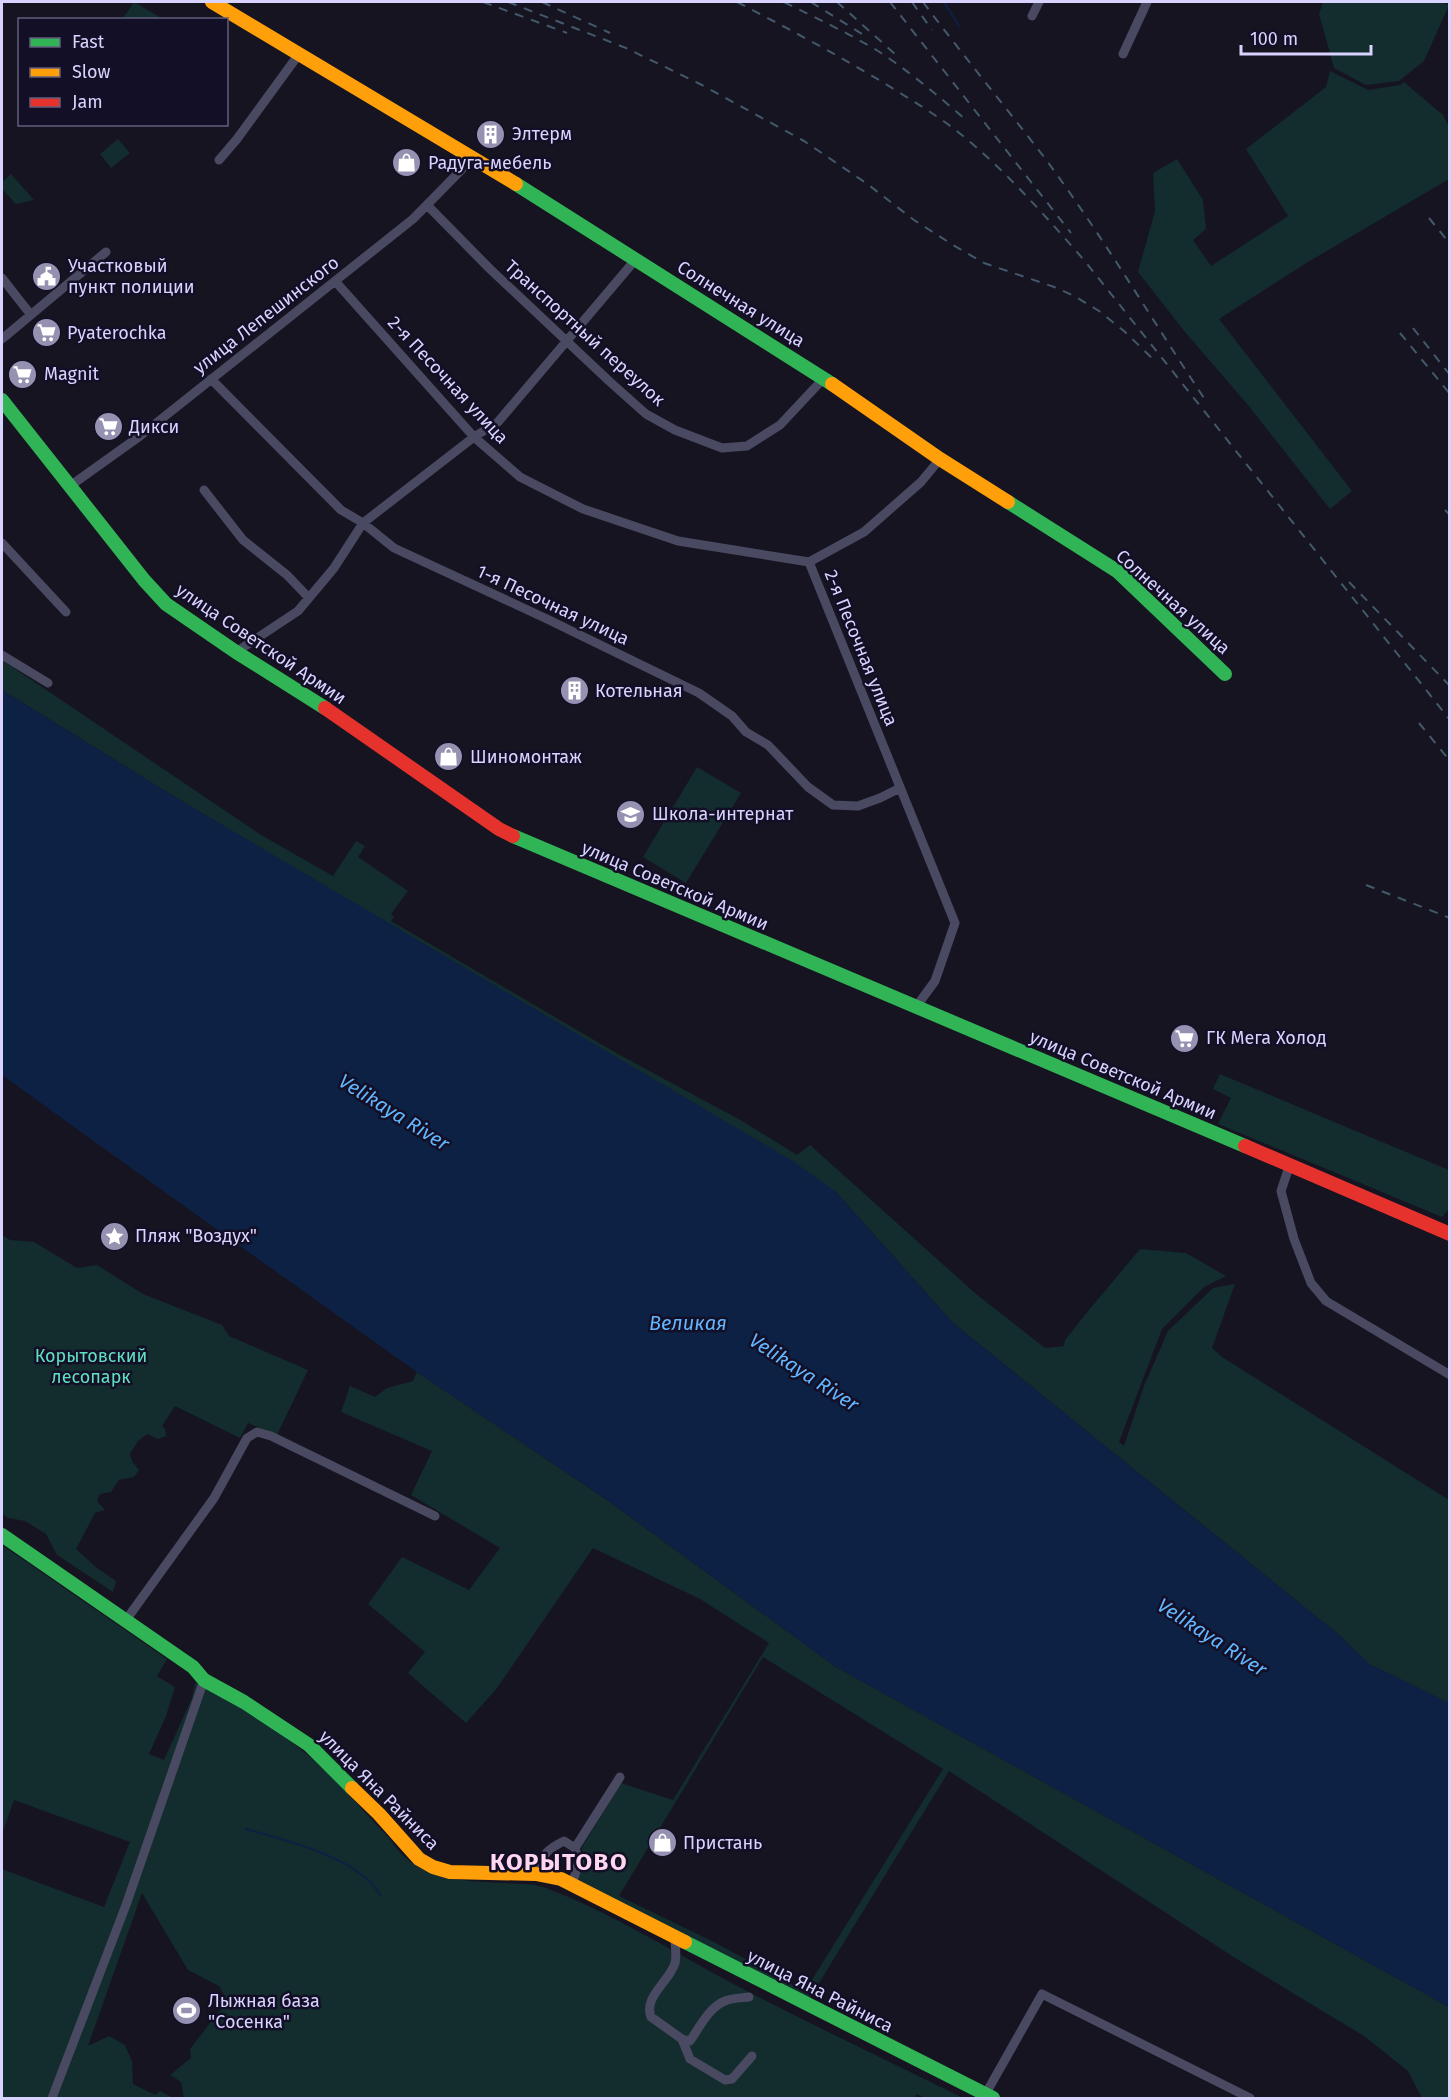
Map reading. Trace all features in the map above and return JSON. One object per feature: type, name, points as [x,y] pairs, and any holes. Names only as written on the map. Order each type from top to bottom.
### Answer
[{"type":"street","name":"Солнечная улица","points":[[212,2],[473,158],[636,259],[824,378],[940,459],[1117,571],[1225,674]]},
{"type":"street","points":[[1032,16],[1039,2]]},
{"type":"street","points":[[1123,54],[1147,2]]},
{"type":"street","points":[[219,160],[299,54]]},
{"type":"street","name":"улица Лепешинского","points":[[70,486],[114,456],[413,219],[473,158]]},
{"type":"street","name":"Транспортный переулок","points":[[427,205],[490,269],[646,414],[675,430],[722,448],[747,446],[780,425],[824,378]]},
{"type":"street","points":[[2,339],[106,252]]},
{"type":"street","points":[[236,652],[298,611],[334,568],[363,523],[474,437],[498,422],[636,259]]},
{"type":"street","points":[[2,278],[31,315]]},
{"type":"street","name":"2-я Песочная улица","points":[[335,281],[474,437],[520,477],[583,509],[678,541],[809,562],[955,922],[935,981],[916,1007]]},
{"type":"street","name":"1-я Песочная улица","points":[[211,379],[341,510],[363,523],[394,548],[699,693],[732,716],[746,732],[768,745],[807,788],[833,805],[858,806],[900,788]]},
{"type":"street","name":"улица Советской Армии","points":[[2,400],[144,580],[166,604],[321,706],[499,829],[543,850],[1290,1164],[1449,1234]]},
{"type":"street","points":[[809,562],[864,532],[921,482],[940,459]]},
{"type":"street","points":[[204,490],[243,540],[287,575],[309,598]]},
{"type":"street","points":[[2,543],[66,612]]},
{"type":"street","points":[[2,655],[48,683]]},
{"type":"street","points":[[1290,1164],[1281,1191],[1294,1239],[1311,1283],[1326,1301],[1449,1375]]},
{"type":"street","points":[[126,1620],[214,1498],[247,1438],[257,1432],[271,1436],[435,1515]]},
{"type":"street","name":"улица Яна Райниса","points":[[2,1535],[193,1667],[204,1680],[244,1702],[309,1745],[379,1814],[418,1859],[450,1872],[536,1874],[561,1880],[989,2097]]},
{"type":"street","points":[[52,2098],[126,1905],[204,1680]]},
{"type":"street","points":[[575,1848],[620,1777]]},
{"type":"street","points":[[536,1874],[542,1856],[549,1849],[564,1841],[575,1848],[579,1861],[572,1885]]},
{"type":"street","points":[[675,1939],[675,1962],[650,2002],[648,2011],[651,2017],[690,2042],[719,2004],[728,2000],[749,1997]]},
{"type":"street","points":[[989,2097],[1042,1994],[1250,2098]]},
{"type":"street","points":[[682,2039],[690,2059],[725,2080],[732,2079],[752,2056]]},
{"type":"green space","points":[[134,2],[161,18],[123,18]]},
{"type":"green space","points":[[1323,2],[1441,2],[1449,5],[1424,61],[1399,81],[1366,85],[1334,68],[1319,14]]},
{"type":"green space","points":[[1330,71],[1368,90],[1400,85],[1404,82],[1443,115],[1449,127],[1449,179],[1308,262],[1219,319],[1352,491],[1330,509],[1138,272],[1155,211],[1153,173],[1177,159],[1203,200],[1206,229],[1193,240],[1211,266],[1288,216],[1246,149],[1326,87]]},
{"type":"green space","points":[[118,139],[130,153],[111,168],[100,154]]},
{"type":"green space","points":[[11,174],[34,200],[16,204],[2,189],[2,182]]},
{"type":"green space","points":[[2,660],[261,835],[333,876],[356,841],[365,846],[358,857],[408,891],[391,914],[394,917],[391,921],[618,1054],[742,1121],[797,1155],[810,1145],[976,1294],[1045,1348],[1064,1346],[1065,1340],[1140,1249],[1186,1253],[1226,1276],[1204,1287],[1162,1329],[1119,1442],[1124,1446],[1144,1386],[1168,1331],[1213,1288],[1235,1284],[1212,1348],[1222,1357],[1449,1500],[1449,1703],[1369,1664],[1339,1635],[953,1323],[836,1192],[175,797],[2,690]]},
{"type":"green space","points":[[697,767],[741,793],[686,883],[643,857]]},
{"type":"green space","points":[[1220,1074],[1449,1170],[1449,1209],[1442,1217],[1218,1124],[1231,1098],[1213,1089]]},
{"type":"green space","name":"Корытовский лесопарк","points":[[2,1235],[10,1240],[34,1242],[77,1268],[97,1265],[143,1294],[222,1325],[229,1336],[308,1370],[277,1435],[248,1423],[240,1438],[175,1406],[162,1426],[166,1436],[158,1439],[147,1434],[138,1441],[130,1454],[139,1470],[134,1477],[119,1480],[111,1492],[100,1494],[97,1501],[105,1510],[95,1513],[76,1549],[116,1581],[113,1592],[57,1555],[46,1534],[25,1521],[8,1518],[2,1514]]},
{"type":"green space","points":[[417,1372],[610,1502],[836,1667],[1449,2007],[1449,2098],[1422,2098],[1408,2071],[1364,2036],[1235,1958],[949,1771],[808,2001],[578,1884],[582,1847],[621,1783],[673,1800],[769,1643],[700,1599],[593,1548],[497,1688],[466,1723],[408,1673],[425,1652],[368,1604],[402,1557],[469,1590],[500,1548],[411,1495],[432,1451],[341,1412],[350,1386],[375,1397],[387,1388],[413,1381]],"holes":[[[763,1657],[943,1769],[805,1991],[714,1942],[619,1896]]]},
{"type":"green space","points":[[2,1545],[167,1659],[157,1676],[175,1687],[166,1716],[149,1754],[164,1760],[192,1698],[195,1683],[240,1707],[297,1746],[341,1787],[390,1839],[400,1853],[426,1871],[457,1879],[537,1885],[570,1898],[616,1920],[757,1996],[963,2098],[925,2098],[917,2094],[914,2098],[184,2098],[181,2082],[170,2075],[191,2058],[190,2049],[227,2001],[219,1986],[188,1970],[142,1893],[88,2046],[109,2036],[125,2045],[132,2061],[133,2084],[155,2095],[160,2091],[173,2098],[2,2098],[2,1869],[104,1907],[130,1842],[14,1800],[2,1834]]},
{"type":"water","name":"Великая","points":[[2,690],[175,797],[793,1161],[836,1192],[953,1323],[1339,1635],[1369,1664],[1449,1703],[1449,2007],[836,1667],[610,1502],[417,1372],[2,1075]]},
{"type":"waterway","points":[[944,2],[959,26]]},
{"type":"waterway","points":[[246,1829],[300,1845],[339,1861],[370,1882],[380,1895]]},
{"type":"railway","points":[[483,2],[567,33]]},
{"type":"railway","points":[[508,2],[626,48],[700,84],[804,141],[866,183],[914,220],[984,263],[1057,288],[1099,311],[1153,359]]},
{"type":"railway","points":[[542,2],[610,33]]},
{"type":"railway","points":[[737,2],[848,62],[925,108],[980,150],[1011,180],[1084,260],[1450,720]]},
{"type":"railway","points":[[784,2],[878,51],[912,75],[965,119]]},
{"type":"railway","points":[[811,2],[862,34]]},
{"type":"railway","points":[[837,2],[895,54]]},
{"type":"railway","points":[[890,2],[1071,233]]},
{"type":"railway","points":[[912,2],[932,30]]},
{"type":"railway","points":[[923,2],[1044,157],[1107,247],[1206,401]]},
{"type":"railway","points":[[1429,218],[1450,244]]},
{"type":"railway","points":[[1413,328],[1450,375]]},
{"type":"railway","points":[[1400,333],[1450,394]]},
{"type":"railway","points":[[1445,510],[1450,515]]},
{"type":"railway","points":[[1349,582],[1450,686]]},
{"type":"railway","points":[[1419,723],[1450,761]]},
{"type":"railway","points":[[1366,885],[1450,918]]},
{"type":"traffic: fast","points":[[516,184],[832,384]]},
{"type":"traffic: fast","points":[[2,400],[144,580],[166,604],[236,652],[325,708]]},
{"type":"traffic: fast","points":[[1008,502],[1117,571],[1225,674]]},
{"type":"traffic: fast","points":[[513,836],[1245,1146]]},
{"type":"traffic: fast","points":[[2,1535],[193,1667],[204,1680],[244,1702],[309,1745],[352,1788]]},
{"type":"traffic: fast","points":[[685,1942],[993,2098]]},
{"type":"traffic: slow","points":[[212,2],[516,184]]},
{"type":"traffic: slow","points":[[832,384],[940,459],[1008,502]]},
{"type":"traffic: slow","points":[[352,1788],[419,1859],[433,1867],[450,1872],[536,1874],[561,1879],[685,1942]]},
{"type":"traffic: jam","points":[[325,708],[499,829],[513,836]]},
{"type":"traffic: jam","points":[[1245,1146],[1450,1234]]},
{"type":"place","name":"Элтерм","points":[[491,134]]},
{"type":"place","name":"Радуга-мебель","points":[[407,163]]},
{"type":"place","name":"Участковый пункт полиции","points":[[47,276]]},
{"type":"place","name":"Pyaterochka","points":[[46,333]]},
{"type":"place","name":"Magnit","points":[[23,374]]},
{"type":"place","name":"Дикси","points":[[108,427]]},
{"type":"place","name":"Котельная","points":[[574,691]]},
{"type":"place","name":"Шиномонтаж","points":[[449,757]]},
{"type":"place","name":"Школа-интернат","points":[[631,814]]},
{"type":"place","name":"ГК Мега Холод","points":[[1185,1038]]},
{"type":"place","name":"Пляж \"Воздух\"","points":[[114,1236]]},
{"type":"place","name":"Пристань","points":[[662,1843]]},
{"type":"place","name":"Лыжная база \"Сосенка\"","points":[[187,2011]]},
{"type":"district","name":"КОРЫТОВО","points":[[559,1862]]},
{"type":"water label","name":"Velikaya River","points":[[394,1112]]},
{"type":"water label","name":"Velikaya River","points":[[804,1372]]},
{"type":"water label","name":"Velikaya River","points":[[1212,1637]]}]
